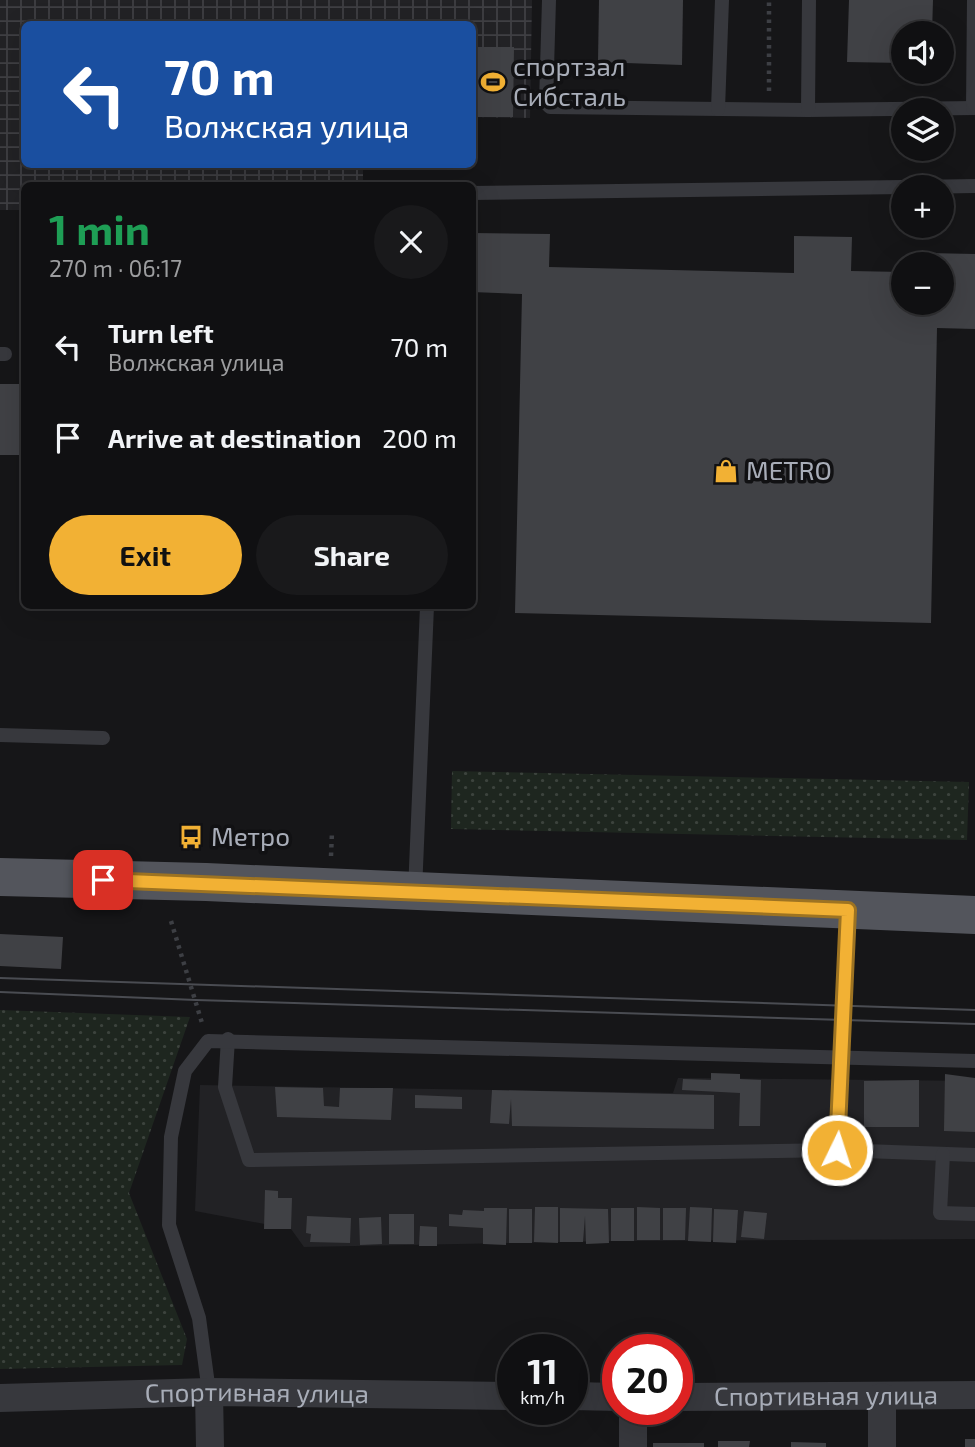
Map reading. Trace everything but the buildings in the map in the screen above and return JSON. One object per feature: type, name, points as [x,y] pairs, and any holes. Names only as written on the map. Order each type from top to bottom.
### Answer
[{"type":"main road","points":[[0,877],[975,915]]},
{"type":"street","name":"Спортивная улица","points":[[0,1398],[209,1392],[497,1395]]},
{"type":"street","points":[[209,1392],[210,1447]]},
{"type":"street","name":"Спортивная улица","points":[[693,1397],[975,1395]]},
{"type":"street","points":[[882,1397],[882,1447]]},
{"type":"street","points":[[633,1425],[633,1447]]},
{"type":"lane","points":[[549,0],[546,103],[550,107],[769,110],[974,108],[974,0]]},
{"type":"lane","points":[[718,108],[722,0]]},
{"type":"lane","points":[[807,110],[809,0]]},
{"type":"lane","points":[[476,193],[891,187]]},
{"type":"lane","points":[[954,187],[975,187]]},
{"type":"lane","points":[[415,892],[426,609]]},
{"type":"lane","points":[[0,736],[103,738]]},
{"type":"lane","points":[[837,1150],[844,1056],[848,910]]},
{"type":"lane","points":[[228,1039],[225,1087],[249,1160],[837,1150],[975,1155]]},
{"type":"lane","points":[[209,1392],[199,1318],[169,1225],[171,1137],[185,1071],[208,1041],[228,1039],[975,1061]]},
{"type":"lane","points":[[943,1154],[940,1213],[975,1214]]},
{"type":"path","points":[[769,0],[769,110]]},
{"type":"path","points":[[331,832],[331,856]]},
{"type":"path","points":[[171,921],[208,1041]]},
{"type":"shaded area","points":[[0,0],[532,0],[530,118],[476,117],[476,21],[21,21],[21,168],[363,168],[363,182],[21,182],[21,210],[0,210]]},
{"type":"shaded area","points":[[452,771],[969,782],[967,840],[451,829]]},
{"type":"shaded area","points":[[0,1010],[190,1017],[129,1193],[187,1339],[182,1365],[0,1369]]},
{"type":"shaded area","points":[[678,1078],[975,1081],[975,1239],[611,1241],[304,1247],[291,1229],[195,1211],[200,1085],[673,1093]]},
{"type":"tram line","points":[[0,978],[975,1010]]},
{"type":"tram line","points":[[0,992],[975,1024]]},
{"type":"place","name":"спортзал Сибсталь","points":[[493,82]]},
{"type":"place","name":"METRO","points":[[726,471]]},
{"type":"place","name":"Метро","points":[[191,837]]},
{"type":"route","points":[[103,880],[848,910],[844,1056],[837,1150]]}]
